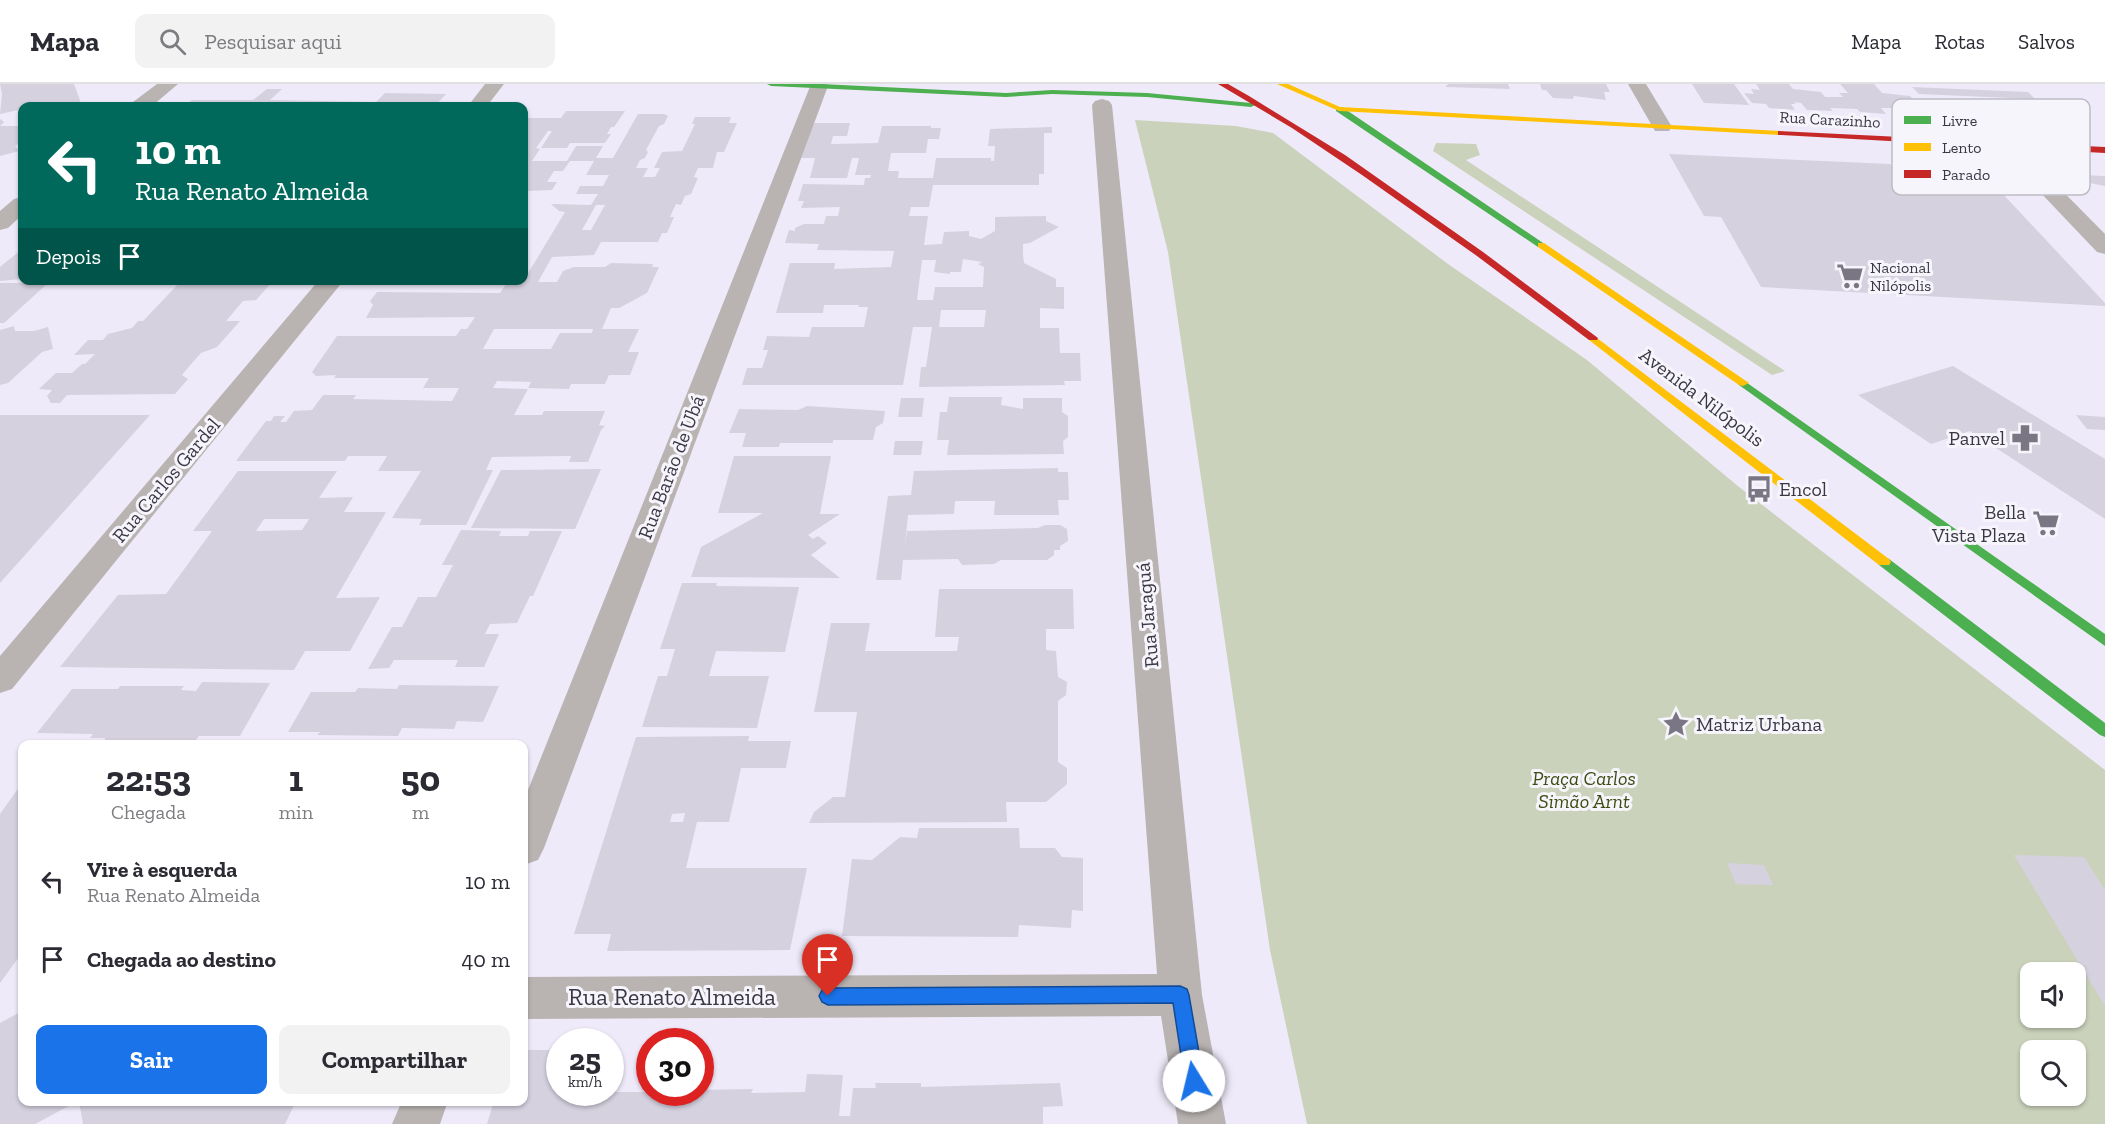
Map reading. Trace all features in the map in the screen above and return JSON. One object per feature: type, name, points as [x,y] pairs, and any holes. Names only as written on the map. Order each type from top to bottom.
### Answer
[{"type":"main road","points":[[771,84],[1006,95],[1052,92],[1148,95],[1265,107]]},
{"type":"main road","points":[[1148,95],[1172,92],[1185,84]]},
{"type":"main road","name":"Avenida Nilópolis","points":[[1222,84],[1265,107],[1324,145],[1519,281],[2105,731]]},
{"type":"main road","points":[[1281,84],[1339,109]]},
{"type":"main road","points":[[1006,95],[1052,103],[1265,107]]},
{"type":"main road","name":"Rua Carazinho","points":[[1265,107],[1339,109],[1892,140]]},
{"type":"main road","points":[[1324,145],[1323,120],[1329,113],[1339,109]]},
{"type":"main road","name":"Avenida Nilópolis","points":[[1339,109],[1490,209],[1757,394],[2105,642]]},
{"type":"main road","name":"Rua Carazinho","points":[[2090,149],[2105,150]]},
{"type":"street","points":[[480,102],[495,84]]},
{"type":"street","points":[[1637,84],[1662,127]]},
{"type":"street","points":[[145,102],[163,86]]},
{"type":"street","name":"Rua Barão de Ubá","points":[[528,838],[819,86]]},
{"type":"street","name":"Rua Jaraguá","points":[[1102,105],[1180,995],[1202,1124]]},
{"type":"street","points":[[2055,195],[2105,247]]},
{"type":"street","points":[[0,222],[18,207]]},
{"type":"street","name":"Rua Carlos Gardel","points":[[0,680],[328,285]]},
{"type":"street","name":"Rua Renato Almeida","points":[[528,998],[1180,995]]},
{"type":"street","points":[[416,1124],[423,1106]]},
{"type":"green space","name":"Praça Carlos Simão Arnt","points":[[1135,120],[1236,126],[1273,133],[1448,264],[1587,360],[1739,487],[2105,770],[2105,1124],[1307,1124],[1270,950],[1168,252]]},
{"type":"green space","points":[[1436,143],[1476,144],[1480,155],[1466,160],[1785,371],[1772,375],[1433,151]]},
{"type":"building","points":[[0,84],[74,84],[81,102],[18,102],[18,110],[0,114],[2,94]]},
{"type":"building","points":[[1448,84],[1508,84],[1510,89],[1445,87]]},
{"type":"building","points":[[1540,84],[1606,84],[1610,92],[1604,92],[1606,100],[1574,96],[1573,99],[1553,98],[1546,90],[1542,90]]},
{"type":"building","points":[[1692,84],[1734,84],[1749,105],[1704,103]]},
{"type":"building","points":[[1756,84],[1789,84],[1793,89],[1821,92],[1825,97],[1843,97],[1839,93],[1848,93],[1840,84],[1874,84],[1882,93],[1910,96],[1913,99],[1892,99],[1892,108],[1881,108],[1886,114],[1860,112],[1857,109],[1807,110],[1801,103],[1794,102],[1796,104],[1791,104],[1795,110],[1769,108],[1766,104],[1752,103],[1744,93],[1754,94],[1751,89],[1760,90]]},
{"type":"building","points":[[1912,87],[2028,92],[2035,99],[1919,94]]},
{"type":"building","points":[[267,89],[282,89],[270,100],[376,102],[189,102],[192,100],[253,100]]},
{"type":"building","points":[[385,93],[446,94],[439,102],[376,102]]},
{"type":"building","points":[[566,111],[625,111],[614,127],[611,127],[607,134],[611,134],[605,143],[570,143],[567,148],[541,148],[552,131],[548,131],[536,148],[540,149],[532,161],[567,161],[576,146],[603,146],[596,158],[613,158],[638,114],[668,116],[664,124],[659,126],[646,150],[648,152],[645,158],[640,160],[636,168],[648,168],[643,177],[655,177],[660,168],[654,168],[662,152],[682,151],[695,124],[692,124],[695,117],[731,117],[729,123],[737,123],[724,152],[717,152],[713,168],[698,168],[694,177],[698,178],[691,194],[685,196],[681,205],[676,204],[670,217],[674,217],[667,233],[662,233],[658,242],[601,242],[594,255],[552,257],[538,282],[557,282],[563,271],[574,267],[605,267],[611,263],[653,264],[652,267],[659,267],[647,293],[619,308],[611,308],[602,329],[639,329],[628,352],[639,352],[630,375],[609,375],[605,384],[571,384],[569,389],[528,388],[531,382],[497,381],[493,388],[528,389],[514,415],[542,415],[544,411],[605,411],[599,425],[605,426],[601,430],[588,462],[569,462],[571,456],[492,457],[486,470],[493,470],[466,525],[419,525],[422,519],[392,518],[421,471],[378,471],[387,456],[348,456],[345,461],[236,461],[266,421],[271,421],[274,416],[285,416],[280,422],[286,422],[294,411],[312,410],[323,395],[356,395],[353,399],[452,401],[459,388],[423,388],[429,378],[334,378],[336,375],[316,376],[312,372],[337,336],[456,336],[461,329],[467,329],[475,317],[366,318],[373,305],[370,301],[377,292],[500,293],[505,285],[528,285],[528,273],[565,212],[559,211],[551,204],[591,205],[598,194],[576,194],[580,186],[603,186],[609,175],[586,175],[594,161],[570,161],[563,171],[554,171],[547,182],[557,182],[552,190],[528,191],[528,118],[561,118]],"holes":[[[596,205],[605,205],[591,230],[582,230]],[[494,329],[593,329],[592,333],[560,333],[551,349],[483,349]]]},
{"type":"building","points":[[812,123],[850,123],[847,136],[833,136],[831,144],[878,143],[882,126],[931,126],[931,128],[941,128],[939,139],[928,139],[926,153],[891,153],[888,171],[899,171],[898,178],[933,178],[936,158],[991,158],[991,161],[994,161],[995,146],[988,146],[990,129],[1052,127],[1052,133],[1044,133],[1044,174],[1039,174],[1039,185],[933,185],[929,207],[911,207],[909,216],[928,216],[924,245],[942,244],[944,232],[969,231],[969,236],[981,239],[995,231],[995,217],[1046,216],[1046,221],[1059,227],[1030,243],[1023,244],[1024,263],[1056,279],[1056,287],[1064,287],[1064,309],[1040,308],[1040,328],[1059,328],[1060,353],[1080,353],[1081,381],[1064,381],[1065,385],[919,387],[921,367],[926,367],[932,327],[913,327],[903,385],[742,385],[747,368],[762,368],[768,350],[763,350],[767,336],[809,337],[812,327],[864,327],[868,307],[858,307],[859,305],[824,305],[823,313],[776,313],[790,263],[835,263],[834,269],[891,267],[894,251],[817,250],[819,244],[785,243],[789,230],[795,231],[795,228],[804,224],[824,224],[826,216],[838,216],[840,207],[801,208],[804,201],[798,201],[803,184],[864,185],[865,178],[870,178],[871,175],[855,175],[859,158],[852,158],[847,178],[810,178],[815,158],[801,158]],"holes":[[[963,259],[982,262],[978,264],[984,267],[983,287],[935,287],[933,300],[917,300],[922,260],[936,260],[934,272],[950,274],[950,272],[961,272]],[[941,310],[986,310],[984,327],[939,327]]]},
{"type":"building","points":[[0,126],[18,126],[18,144],[15,146],[18,151],[0,156]]},
{"type":"building","points":[[1669,154],[1890,164],[1892,166],[1892,195],[2004,195],[2105,303],[2105,306],[1761,287],[1721,217],[1704,216]]},
{"type":"building","points":[[2090,175],[2105,176],[2105,186],[2090,183]]},
{"type":"building","points":[[18,252],[18,279],[0,281],[0,267]]},
{"type":"building","points":[[0,283],[46,285],[4,323],[0,323]]},
{"type":"building","points":[[177,285],[269,285],[256,300],[243,301],[226,321],[240,321],[217,347],[201,353],[192,363],[182,375],[188,379],[175,394],[67,395],[60,403],[51,403],[47,396],[52,390],[39,389],[56,373],[72,373],[95,354],[74,355],[88,340],[103,340],[108,334],[132,328],[138,321],[143,321]]},
{"type":"building","points":[[14,326],[15,331],[34,331],[48,327],[53,349],[42,352],[8,383],[0,385],[0,330]]},
{"type":"building","points":[[1953,366],[2105,459],[2105,519],[1970,431],[1931,444],[1858,395]]},
{"type":"building","points":[[949,397],[1002,397],[1001,405],[1023,409],[1023,398],[1062,398],[1062,412],[1068,416],[1068,437],[1063,441],[1064,454],[947,455],[949,440],[937,440],[940,412],[947,412]]},
{"type":"building","points":[[901,398],[924,398],[922,417],[898,417]]},
{"type":"building","points":[[807,406],[885,411],[883,423],[876,427],[873,440],[833,440],[833,443],[780,443],[779,447],[742,447],[746,433],[729,433],[739,409],[798,410]]},
{"type":"building","points":[[0,415],[150,415],[0,583]]},
{"type":"building","points":[[2076,415],[2105,417],[2105,430],[2087,429]]},
{"type":"building","points":[[895,441],[923,441],[921,455],[893,455]]},
{"type":"building","points":[[734,456],[831,456],[820,514],[840,514],[808,535],[813,539],[818,536],[827,543],[811,555],[840,578],[691,577],[701,547],[763,513],[718,513]]},
{"type":"building","points":[[1058,468],[1058,472],[1068,472],[1069,500],[1058,500],[1059,515],[994,515],[995,501],[955,501],[954,514],[908,515],[905,545],[907,531],[1038,528],[1045,525],[1060,525],[1067,529],[1068,541],[1060,546],[1060,550],[1054,550],[1054,555],[1047,560],[1001,560],[994,564],[962,565],[958,559],[903,560],[901,580],[876,580],[888,496],[911,495],[914,471]]},
{"type":"building","points":[[601,469],[575,529],[471,528],[501,470]]},
{"type":"building","points":[[238,471],[337,471],[319,498],[353,497],[344,512],[386,512],[336,598],[380,597],[350,651],[305,651],[294,670],[60,667],[118,595],[166,594],[212,531],[193,531]],"holes":[[[264,519],[309,519],[302,530],[256,531]]]},
{"type":"building","points":[[461,530],[501,531],[499,536],[528,536],[530,531],[562,531],[533,596],[530,596],[517,623],[490,624],[485,634],[499,634],[484,667],[455,667],[458,660],[394,660],[389,668],[368,669],[392,627],[402,627],[418,597],[436,597],[453,565],[442,565]]},
{"type":"building","points":[[682,583],[717,583],[716,586],[799,587],[785,652],[716,651],[709,676],[769,676],[757,728],[642,727],[658,676],[667,676],[675,649],[660,649]]},
{"type":"building","points":[[939,589],[1073,589],[1074,629],[1046,629],[1046,650],[1056,651],[1058,677],[1067,682],[1066,695],[1058,701],[1058,762],[1067,768],[1067,784],[1046,802],[1006,802],[1007,822],[809,823],[814,812],[833,797],[845,797],[857,712],[814,712],[831,623],[870,623],[865,651],[957,651],[959,637],[935,637]]},
{"type":"building","points":[[202,682],[270,683],[240,736],[199,736],[196,740],[105,740],[105,738],[90,738],[93,734],[37,733],[72,689],[184,686],[181,690],[196,691]]},
{"type":"building","points":[[399,685],[499,686],[483,722],[457,721],[454,729],[402,728],[398,736],[317,735],[320,732],[288,732],[311,692],[355,692],[358,688],[397,689]]},
{"type":"building","points":[[749,736],[748,741],[791,741],[786,768],[741,768],[729,822],[697,822],[686,868],[807,868],[790,950],[607,951],[611,934],[574,934],[636,737]],"holes":[[[685,813],[683,822],[670,822],[672,814]]]},
{"type":"building","points":[[18,789],[18,958],[0,983],[0,814]]},
{"type":"building","points":[[919,828],[1019,828],[1020,848],[1055,848],[1062,857],[1083,858],[1083,911],[1072,910],[1071,928],[1019,925],[1018,937],[842,936],[852,859],[872,860],[900,837],[917,838]]},
{"type":"building","points":[[2014,855],[2084,857],[2105,890],[2105,1006],[2086,974],[2086,962],[2078,962]]},
{"type":"building","points":[[1727,863],[1764,865],[1773,885],[1736,884]]},
{"type":"building","points":[[18,1013],[18,1106],[69,1106],[35,1124],[0,1124],[0,1023]]},
{"type":"building","points":[[528,1050],[546,1050],[546,1106],[624,1106],[624,1092],[636,1092],[636,1106],[714,1106],[714,1090],[753,1089],[751,1093],[805,1092],[807,1074],[843,1075],[839,1116],[850,1116],[853,1088],[876,1088],[875,1083],[921,1083],[921,1087],[1060,1083],[1063,1106],[1043,1107],[1043,1124],[487,1124],[492,1106],[528,1106]]},
{"type":"building","points":[[80,1106],[294,1106],[285,1124],[83,1124]]},
{"type":"traffic: fast","points":[[771,84],[1006,95],[1052,92],[1147,95],[1251,105]]},
{"type":"traffic: fast","points":[[1339,109],[1541,245]]},
{"type":"traffic: fast","points":[[1743,383],[2105,641]]},
{"type":"traffic: fast","points":[[1884,562],[2105,731]]},
{"type":"traffic: slow","points":[[1281,84],[1339,109],[1781,133]]},
{"type":"traffic: slow","points":[[1541,245],[1743,383]]},
{"type":"traffic: slow","points":[[1593,338],[1884,562]]},
{"type":"traffic: jam","points":[[1222,84],[1295,126],[1365,173],[1480,254],[1593,338]]},
{"type":"traffic: jam","points":[[1781,133],[1892,139]]},
{"type":"traffic: jam","points":[[2090,149],[2105,150]]},
{"type":"place","name":"Nacional Nilópolis","points":[[1850,276]]},
{"type":"place","name":"Panvel","points":[[2025,438]]},
{"type":"place","name":"Encol","points":[[1759,489]]},
{"type":"place","name":"Bella Vista Plaza","points":[[2046,523]]},
{"type":"place","name":"Matriz Urbana","points":[[1676,724]]},
{"type":"route","points":[[828,996],[1180,995],[1194,1081]]}]
